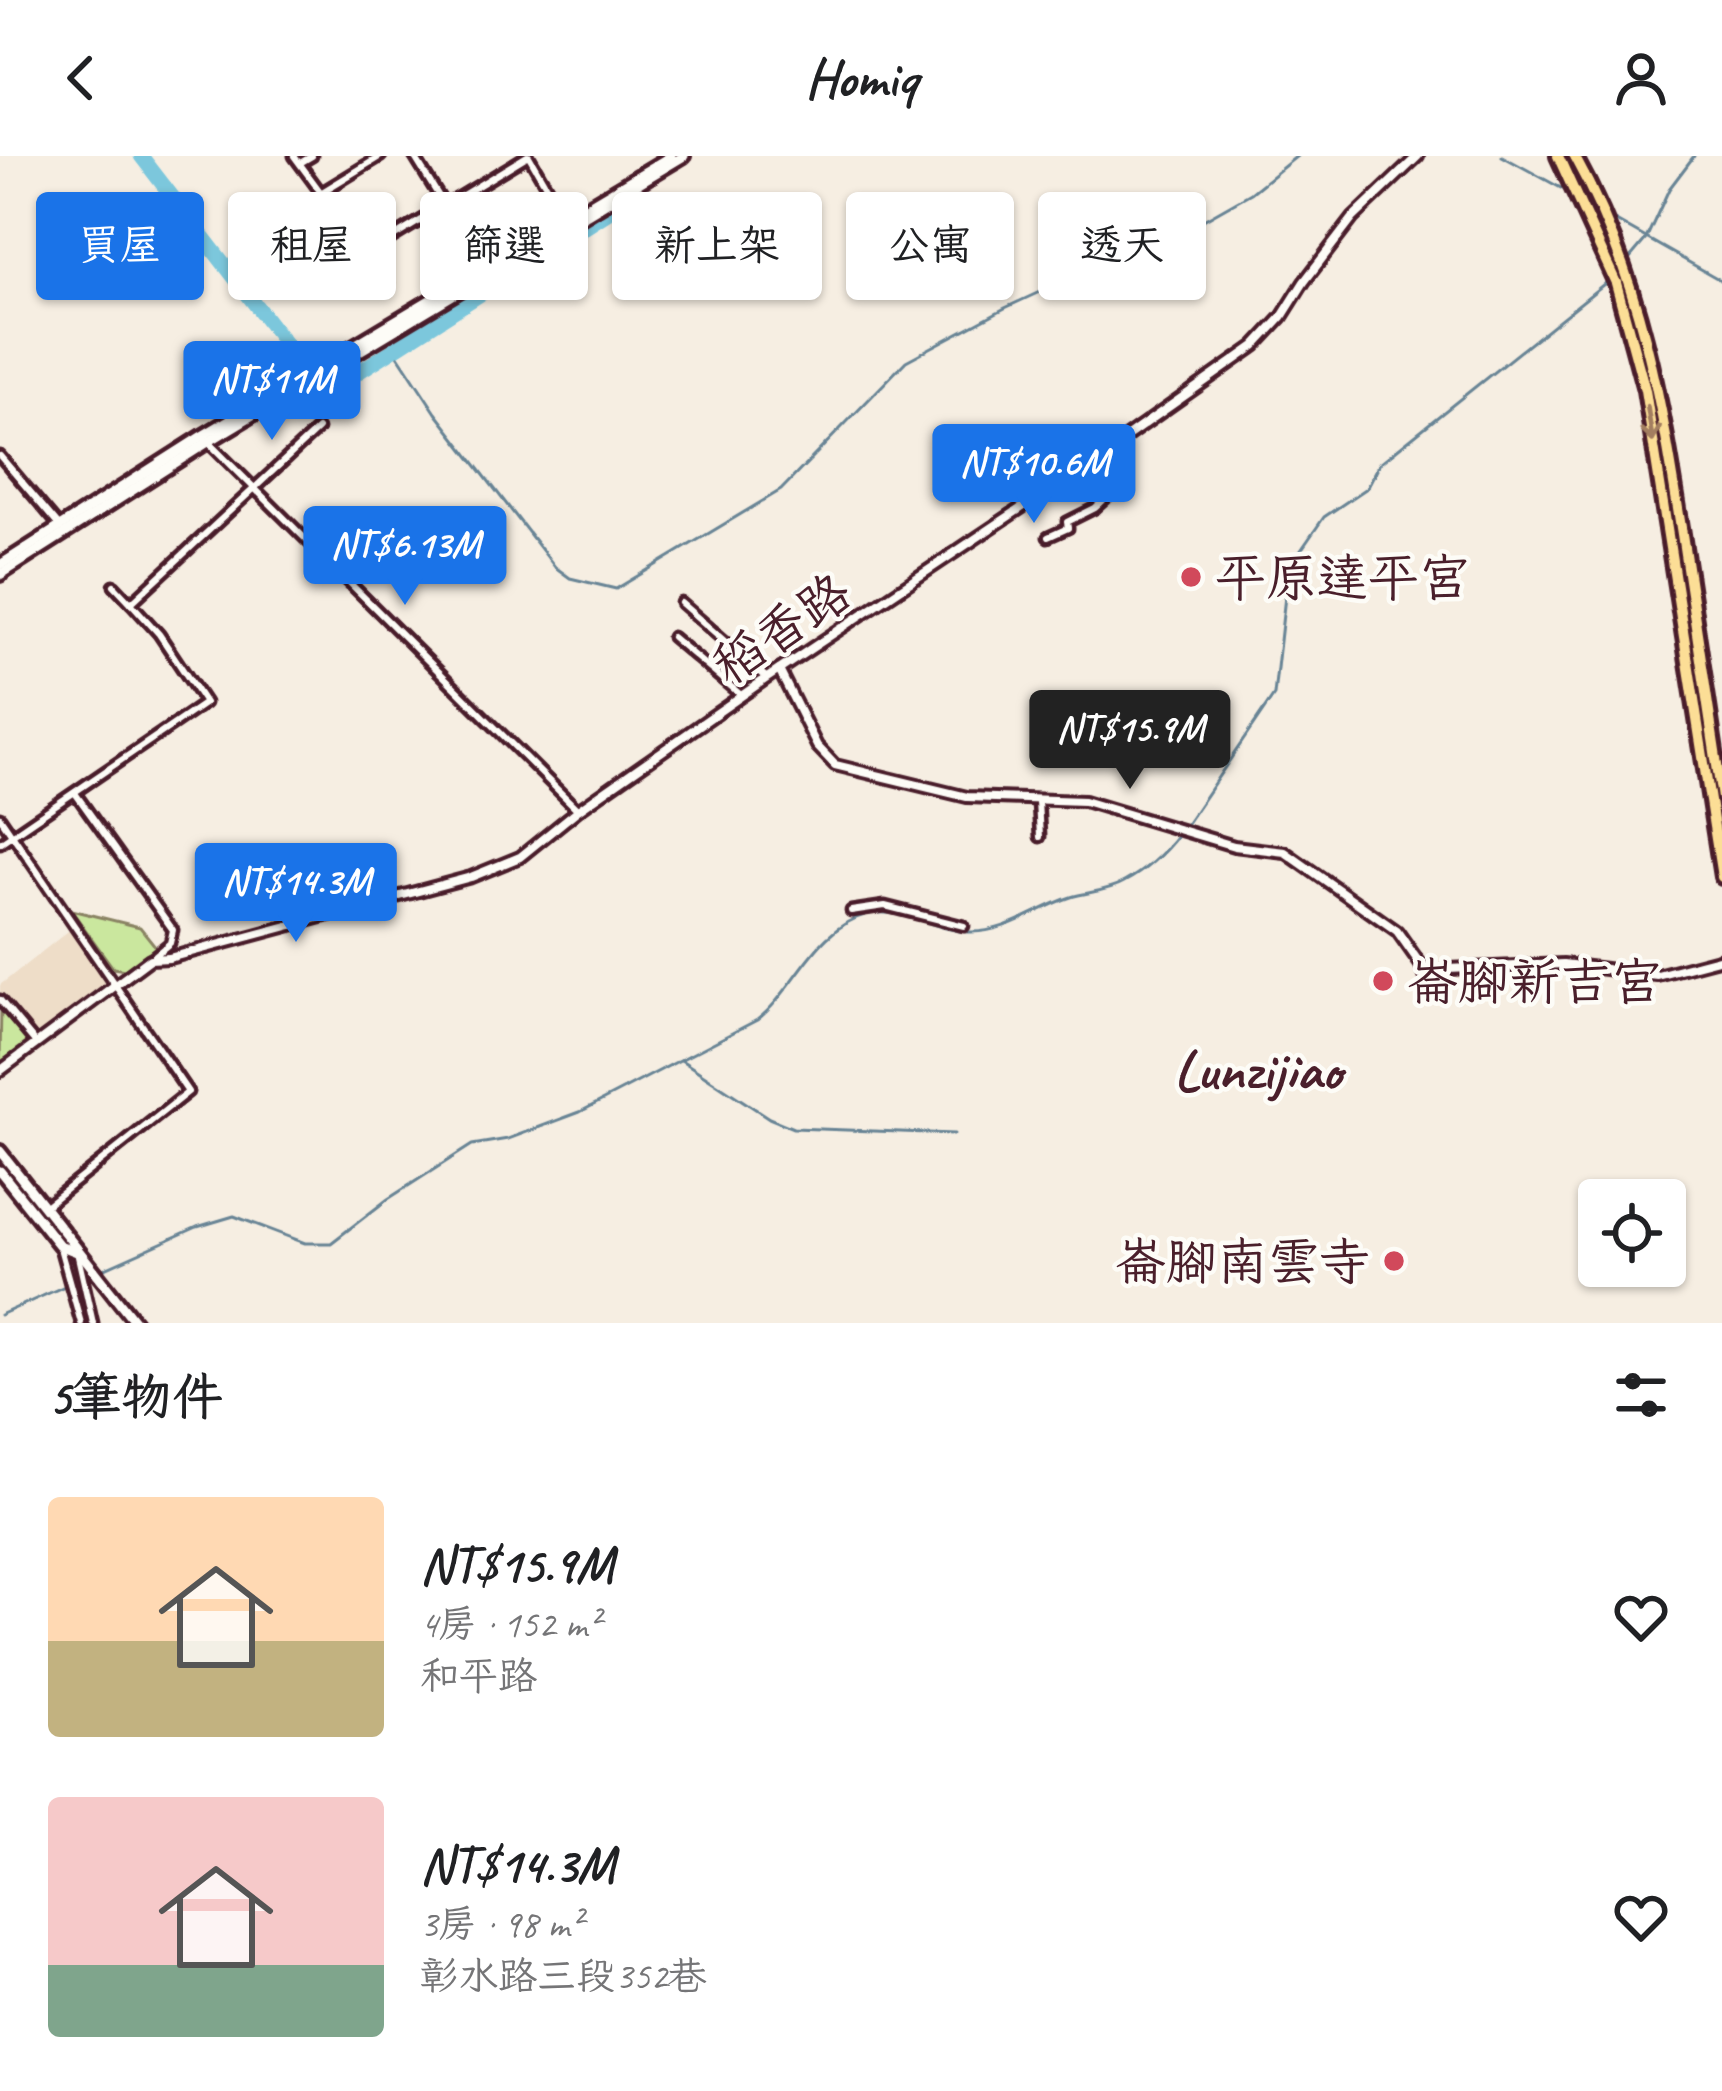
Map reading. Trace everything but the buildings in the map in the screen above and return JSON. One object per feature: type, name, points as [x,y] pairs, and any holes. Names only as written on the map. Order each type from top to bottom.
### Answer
[{"type":"main road","points":[[588,209],[663,161],[684,156]]},
{"type":"main road","points":[[1558,156],[1616,284],[1645,390],[1722,877]]},
{"type":"main road","points":[[1574,156],[1609,226],[1643,322],[1660,393],[1722,798]]},
{"type":"main road","points":[[0,565],[437,300]]},
{"type":"main road","points":[[0,575],[62,530]]},
{"type":"main road","points":[[0,1151],[136,1323]]},
{"type":"main road","points":[[0,1171],[59,1245],[77,1252]]},
{"type":"street","points":[[312,156],[297,160],[322,192],[381,156]]},
{"type":"street","points":[[414,156],[437,192]]},
{"type":"street","points":[[470,192],[528,156],[549,192]]},
{"type":"street","name":"稻香路","points":[[150,959],[169,958],[471,878],[520,857],[578,810],[767,678],[1255,346],[1282,317],[1353,218],[1418,156]]},
{"type":"street","points":[[130,603],[319,429]]},
{"type":"street","points":[[205,439],[578,810]]},
{"type":"street","points":[[0,456],[62,530]]},
{"type":"street","points":[[1048,537],[1068,528],[1067,522],[1108,496]]},
{"type":"street","points":[[0,843],[206,703],[159,634],[114,585]]},
{"type":"street","points":[[681,604],[767,678]]},
{"type":"street","points":[[671,637],[744,698]]},
{"type":"street","points":[[779,670],[817,746],[835,765],[967,797],[1084,801],[1234,846],[1271,848],[1293,855],[1396,931],[1421,965],[1428,984],[1448,969],[1563,964],[1657,975],[1722,958]]},
{"type":"street","points":[[0,1071],[170,943],[172,930],[75,793]]},
{"type":"street","points":[[1038,801],[1040,837]]},
{"type":"street","points":[[0,817],[188,1092],[35,1214]]},
{"type":"street","points":[[851,911],[885,906],[964,926]]},
{"type":"street","points":[[0,1000],[36,1043]]},
{"type":"street","points":[[59,1245],[81,1323]]},
{"type":"street","points":[[77,1252],[93,1323]]},
{"type":"shaded area","points":[[72,928],[107,976],[104,985],[44,1033],[30,1031],[0,994],[0,985]]},
{"type":"green space","points":[[71,910],[140,927],[156,947],[125,970],[113,968]]},
{"type":"green space","points":[[1,1006],[29,1043],[2,1064],[0,1061]]},
{"type":"waterway","points":[[141,156],[324,394],[612,210]]},
{"type":"waterway","points":[[394,349],[436,413],[555,567],[570,578],[616,589],[781,490],[906,361],[1005,308],[1126,252],[1175,236],[1251,193],[1297,156]]},
{"type":"waterway","points":[[1502,156],[1570,193]]},
{"type":"waterway","points":[[1624,265],[1646,239],[1669,189],[1694,156]]},
{"type":"waterway","points":[[1609,217],[1722,281]]},
{"type":"waterway","points":[[1185,826],[1274,695],[1288,569],[1324,517],[1367,488],[1380,463],[1609,280]]},
{"type":"waterway","points":[[0,1315],[197,1227],[234,1216],[305,1243],[331,1243],[472,1145],[508,1139],[580,1112],[757,1020],[820,946],[850,921],[881,913],[968,932],[995,929],[1071,897],[1124,882],[1154,861],[1179,834]]},
{"type":"waterway","points":[[681,1060],[769,1118],[793,1128],[954,1134]]},
{"type":"place","name":"平原達平宮","points":[[1191,577]]},
{"type":"place","name":"崙腳新吉宮","points":[[1383,981]]},
{"type":"place","name":"崙腳南雲寺","points":[[1394,1261]]},
{"type":"district","name":"Lunzijiao","points":[[1258,1069]]}]
